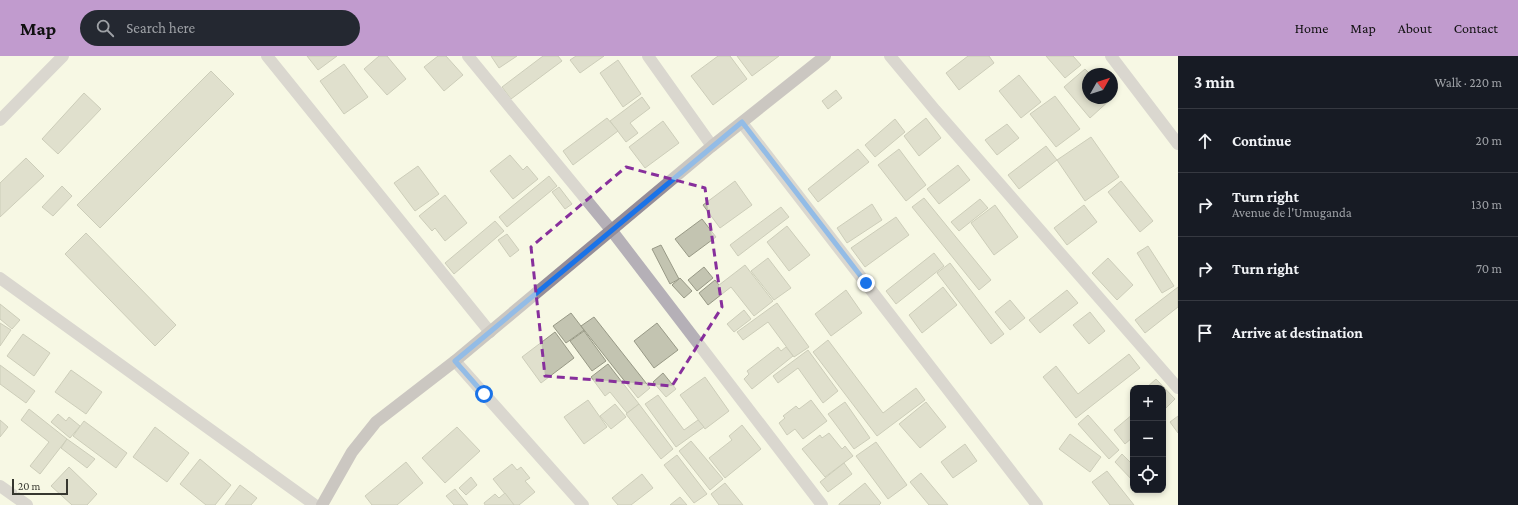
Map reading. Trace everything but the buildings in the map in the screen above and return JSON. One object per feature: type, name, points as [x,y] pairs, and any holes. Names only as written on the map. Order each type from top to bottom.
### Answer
[{"type":"street","points":[[0,120],[63,56]]},
{"type":"street","points":[[267,56],[490,332]]},
{"type":"street","points":[[468,56],[612,231],[822,505]]},
{"type":"street","points":[[648,56],[712,146]]},
{"type":"street","points":[[322,505],[352,452],[376,422],[455,361],[712,146],[825,56]]},
{"type":"street","points":[[890,56],[935,110],[1178,388]]},
{"type":"street","points":[[1111,56],[1178,144]]},
{"type":"street","points":[[742,122],[1037,505]]},
{"type":"street","points":[[0,278],[315,505]]},
{"type":"street","points":[[455,361],[583,505]]},
{"type":"street","points":[[0,486],[28,505]]},
{"type":"highlighted area","points":[[626,167],[705,188],[722,307],[672,386],[545,376],[531,247]]},
{"type":"route","points":[[484,394],[455,361],[742,122],[866,283]]}]
